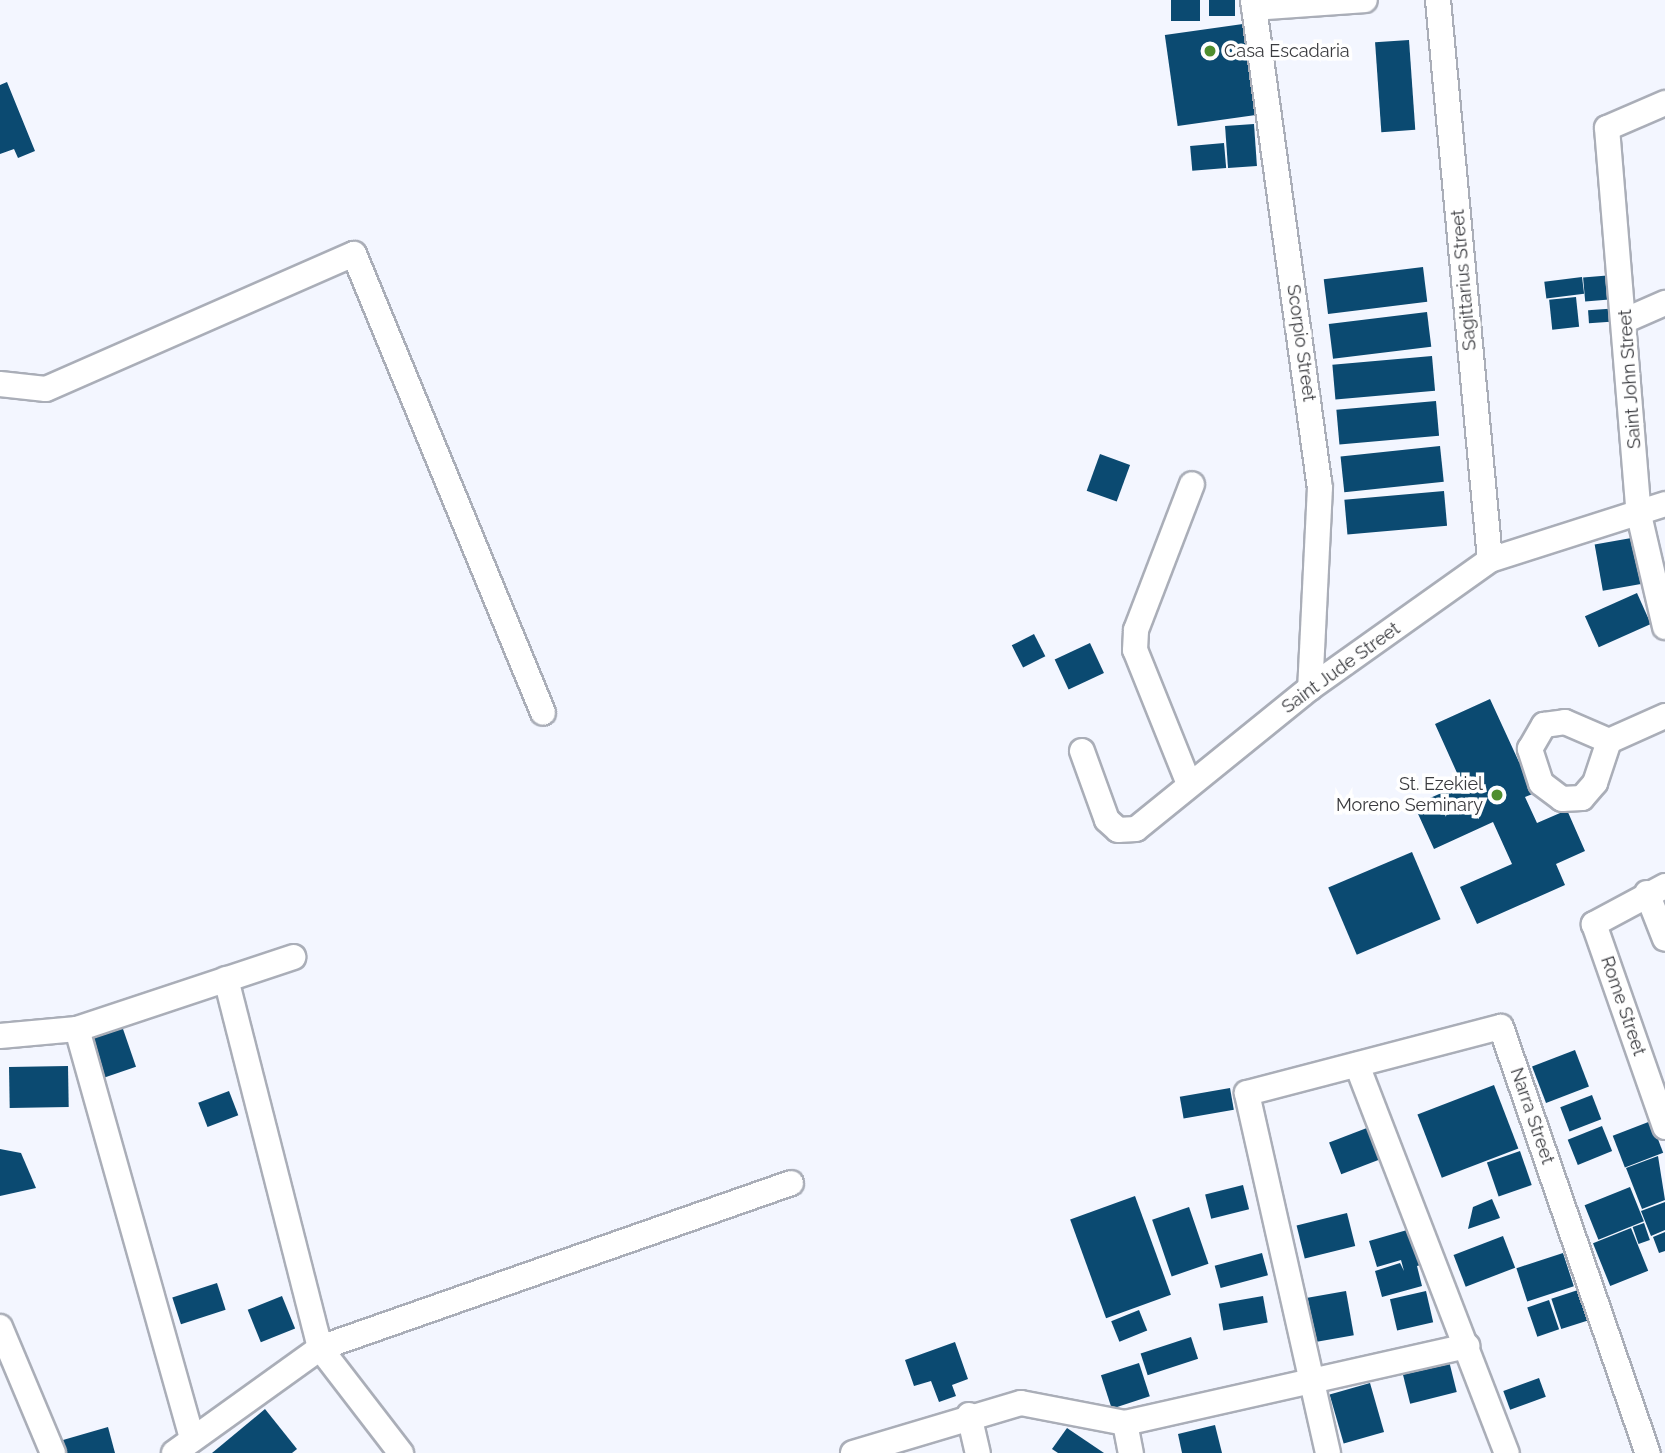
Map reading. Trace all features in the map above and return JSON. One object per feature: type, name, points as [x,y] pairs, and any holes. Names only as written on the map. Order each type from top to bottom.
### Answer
[{"type":"street","points":[[1254,4],[1365,0]]},
{"type":"street","name":"Sagittarius Street","points":[[1438,0],[1490,560]]},
{"type":"street","name":"Scorpio Street","points":[[1254,4],[1320,487],[1307,649],[1310,688]]},
{"type":"street","name":"Saint John Street","points":[[1665,103],[1607,128],[1626,320],[1639,515],[1665,627]]},
{"type":"street","points":[[0,384],[46,388],[354,254],[543,713]]},
{"type":"street","points":[[1626,320],[1665,303]]},
{"type":"street","points":[[1189,784],[1135,640],[1177,510],[1192,484]]},
{"type":"street","name":"Saint Jude Street","points":[[1082,751],[1107,820],[1118,830],[1136,829],[1310,688],[1490,560],[1639,515],[1665,504]]},
{"type":"street","points":[[1609,741],[1665,716]]},
{"type":"street","points":[[1656,889],[1665,939]]},
{"type":"street","name":"Rome Street","points":[[1656,889],[1594,925],[1665,1127]]},
{"type":"street","points":[[0,1036],[77,1029],[293,957]]},
{"type":"street","points":[[226,979],[320,1348],[401,1453]]},
{"type":"street","name":"Narra Street","points":[[1308,1384],[1247,1093],[1501,1027],[1648,1453]]},
{"type":"street","points":[[77,1029],[183,1445],[320,1348],[791,1183]]},
{"type":"street","points":[[1357,1065],[1507,1453]]},
{"type":"street","points":[[0,1327],[53,1453]]},
{"type":"street","points":[[853,1453],[969,1415],[1021,1403],[1125,1423],[1308,1384],[1467,1346]]},
{"type":"street","points":[[1308,1384],[1328,1453]]},
{"type":"street","points":[[969,1415],[978,1453]]},
{"type":"street","points":[[1125,1423],[1131,1453]]},
{"type":"building","points":[[1171,0],[1200,0],[1200,21],[1171,21]]},
{"type":"building","points":[[1209,0],[1235,0],[1235,16],[1209,16]]},
{"type":"building","name":"Casa Escadaria","points":[[1250,23],[1263,114],[1178,126],[1165,35]]},
{"type":"building","points":[[1409,40],[1415,130],[1381,132],[1375,42]]},
{"type":"building","points":[[7,82],[35,151],[18,158],[14,149],[0,154],[0,85]]},
{"type":"building","points":[[1254,124],[1257,166],[1228,168],[1225,126]]},
{"type":"building","points":[[1224,143],[1226,168],[1192,171],[1190,146]]},
{"type":"building","points":[[1423,267],[1427,302],[1328,314],[1324,279]]},
{"type":"building","points":[[1613,275],[1615,299],[1585,302],[1583,278]]},
{"type":"building","points":[[1582,277],[1584,294],[1546,299],[1544,282]]},
{"type":"building","points":[[1576,297],[1579,327],[1552,330],[1549,300]]},
{"type":"building","points":[[1620,308],[1621,321],[1589,323],[1588,310]]},
{"type":"building","points":[[1427,312],[1431,347],[1333,359],[1329,324]]},
{"type":"building","points":[[1432,356],[1435,391],[1335,400],[1332,365]]},
{"type":"building","points":[[1436,401],[1439,436],[1339,445],[1336,410]]},
{"type":"building","points":[[1440,446],[1444,482],[1344,492],[1341,456]]},
{"type":"building","points":[[1100,454],[1130,465],[1117,502],[1087,491]]},
{"type":"building","points":[[1444,491],[1447,526],[1347,535],[1344,500]]},
{"type":"building","points":[[1637,537],[1645,583],[1603,591],[1595,544]]},
{"type":"building","points":[[1637,593],[1651,624],[1599,647],[1585,616]]},
{"type":"building","points":[[1034,634],[1045,656],[1023,668],[1012,645]]},
{"type":"building","points":[[1090,643],[1104,673],[1069,689],[1055,659]]},
{"type":"building","points":[[1490,699],[1519,762],[1526,759],[1540,791],[1525,797],[1537,823],[1567,810],[1585,851],[1556,864],[1565,885],[1477,924],[1460,887],[1512,864],[1493,822],[1434,849],[1414,805],[1462,784],[1435,724]]},
{"type":"building","points":[[1412,852],[1441,919],[1357,955],[1328,888]]},
{"type":"building","points":[[122,1026],[136,1067],[104,1078],[90,1037]]},
{"type":"building","points":[[1575,1050],[1589,1086],[1546,1103],[1532,1066]]},
{"type":"building","points":[[68,1066],[69,1107],[10,1108],[9,1067]]},
{"type":"building","points":[[1494,1085],[1518,1148],[1442,1178],[1417,1114]]},
{"type":"building","points":[[1230,1088],[1234,1110],[1184,1119],[1180,1097]]},
{"type":"building","points":[[229,1091],[238,1115],[208,1127],[198,1103]]},
{"type":"building","points":[[1592,1095],[1601,1119],[1570,1131],[1560,1107]]},
{"type":"building","points":[[1651,1121],[1663,1153],[1625,1167],[1613,1136]]},
{"type":"building","points":[[1372,1126],[1384,1158],[1341,1174],[1329,1142]]},
{"type":"building","points":[[1602,1126],[1612,1151],[1578,1165],[1568,1140]]},
{"type":"building","points":[[0,1149],[21,1153],[36,1188],[0,1196]]},
{"type":"building","points":[[1520,1151],[1532,1185],[1499,1196],[1487,1162]]},
{"type":"building","points":[[1658,1156],[1665,1200],[1642,1209],[1626,1168]]},
{"type":"building","points":[[1243,1185],[1249,1209],[1211,1219],[1205,1194]]},
{"type":"building","points":[[1630,1187],[1644,1221],[1598,1240],[1585,1205]]},
{"type":"building","points":[[1135,1196],[1171,1295],[1106,1318],[1070,1220]]},
{"type":"building","points":[[1492,1199],[1500,1218],[1468,1229],[1473,1207]]},
{"type":"building","points":[[1665,1202],[1665,1230],[1651,1236],[1641,1211]]},
{"type":"building","points":[[1189,1207],[1209,1264],[1172,1276],[1152,1220]]},
{"type":"building","points":[[1347,1213],[1355,1246],[1305,1259],[1297,1226]]},
{"type":"building","points":[[1644,1223],[1650,1240],[1639,1244],[1633,1227]]},
{"type":"building","points":[[1414,1228],[1424,1264],[1417,1266],[1422,1286],[1382,1297],[1375,1271],[1400,1263],[1404,1271],[1401,1260],[1377,1267],[1369,1241]]},
{"type":"building","points":[[1631,1228],[1648,1271],[1610,1286],[1593,1243]]},
{"type":"building","points":[[1665,1232],[1665,1251],[1659,1253],[1653,1237]]},
{"type":"building","points":[[1503,1236],[1515,1268],[1466,1287],[1454,1255]]},
{"type":"building","points":[[1262,1253],[1268,1275],[1221,1288],[1215,1266]]},
{"type":"building","points":[[1563,1253],[1574,1286],[1527,1301],[1516,1268]]},
{"type":"building","points":[[217,1283],[226,1310],[181,1324],[172,1298]]},
{"type":"building","points":[[1578,1290],[1588,1320],[1561,1329],[1551,1299]]},
{"type":"building","points":[[1346,1291],[1354,1335],[1315,1342],[1308,1298]]},
{"type":"building","points":[[1426,1291],[1433,1322],[1397,1331],[1390,1299]]},
{"type":"building","points":[[282,1296],[295,1328],[261,1342],[248,1310]]},
{"type":"building","points":[[1263,1296],[1268,1323],[1223,1330],[1219,1304]]},
{"type":"building","points":[[1549,1300],[1559,1329],[1537,1337],[1527,1307]]},
{"type":"building","points":[[1139,1310],[1147,1330],[1119,1342],[1111,1321]]},
{"type":"building","points":[[1191,1337],[1198,1359],[1148,1375],[1141,1353]]},
{"type":"building","points":[[955,1342],[968,1379],[952,1385],[956,1396],[939,1402],[931,1381],[914,1386],[905,1360]]},
{"type":"building","points":[[1449,1361],[1457,1392],[1410,1404],[1402,1373]]},
{"type":"building","points":[[1139,1363],[1150,1396],[1112,1409],[1101,1375]]},
{"type":"building","points":[[1539,1378],[1546,1397],[1510,1410],[1503,1391]]},
{"type":"building","points":[[1370,1383],[1384,1432],[1344,1444],[1330,1395]]},
{"type":"building","points":[[265,1409],[297,1449],[292,1453],[212,1453]]},
{"type":"building","points":[[1215,1425],[1222,1453],[1182,1453],[1178,1434]]},
{"type":"building","points":[[108,1427],[115,1453],[67,1453],[63,1440]]},
{"type":"building","points":[[1067,1428],[1104,1453],[1058,1453],[1052,1449]]},
{"type":"place","name":"Casa Escadaria","points":[[1210,51]]},
{"type":"place","name":"St. Ezekiel Moreno Seminary","points":[[1497,795]]}]
